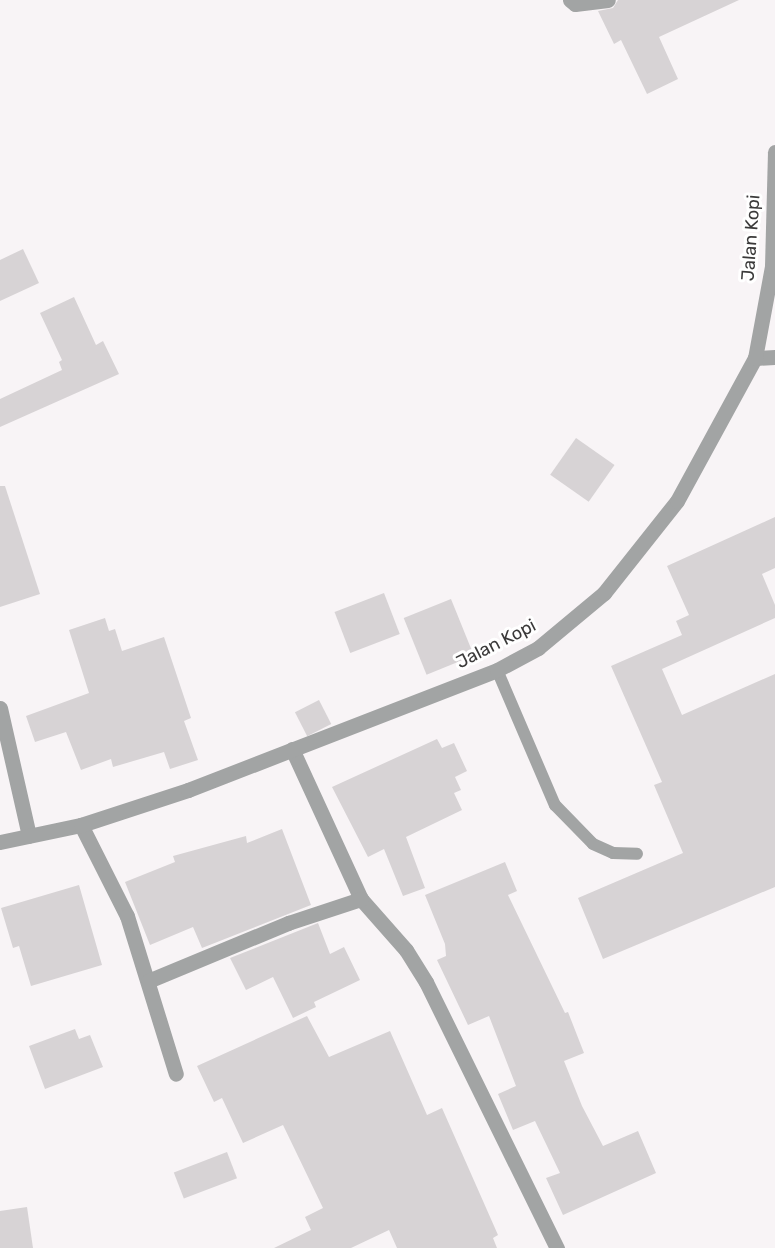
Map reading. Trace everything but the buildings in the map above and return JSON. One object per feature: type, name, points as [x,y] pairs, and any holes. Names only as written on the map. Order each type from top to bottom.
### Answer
[{"type":"street","points":[[570,0],[575,4],[591,4],[608,0]]},
{"type":"street","name":"Jalan Kopi","points":[[0,842],[81,825],[292,749],[497,670],[538,648],[604,593],[677,501],[754,358],[772,266],[775,152]]},
{"type":"street","points":[[754,358],[775,357]]},
{"type":"street","points":[[0,708],[29,836]]},
{"type":"street","points":[[292,749],[361,899],[406,950],[426,982],[557,1248]]},
{"type":"street","points":[[81,825],[127,916],[176,1074]]},
{"type":"street","points":[[148,981],[288,923],[361,899]]},
{"type":"lane","points":[[497,670],[555,805],[593,844],[613,852],[638,854]]}]
